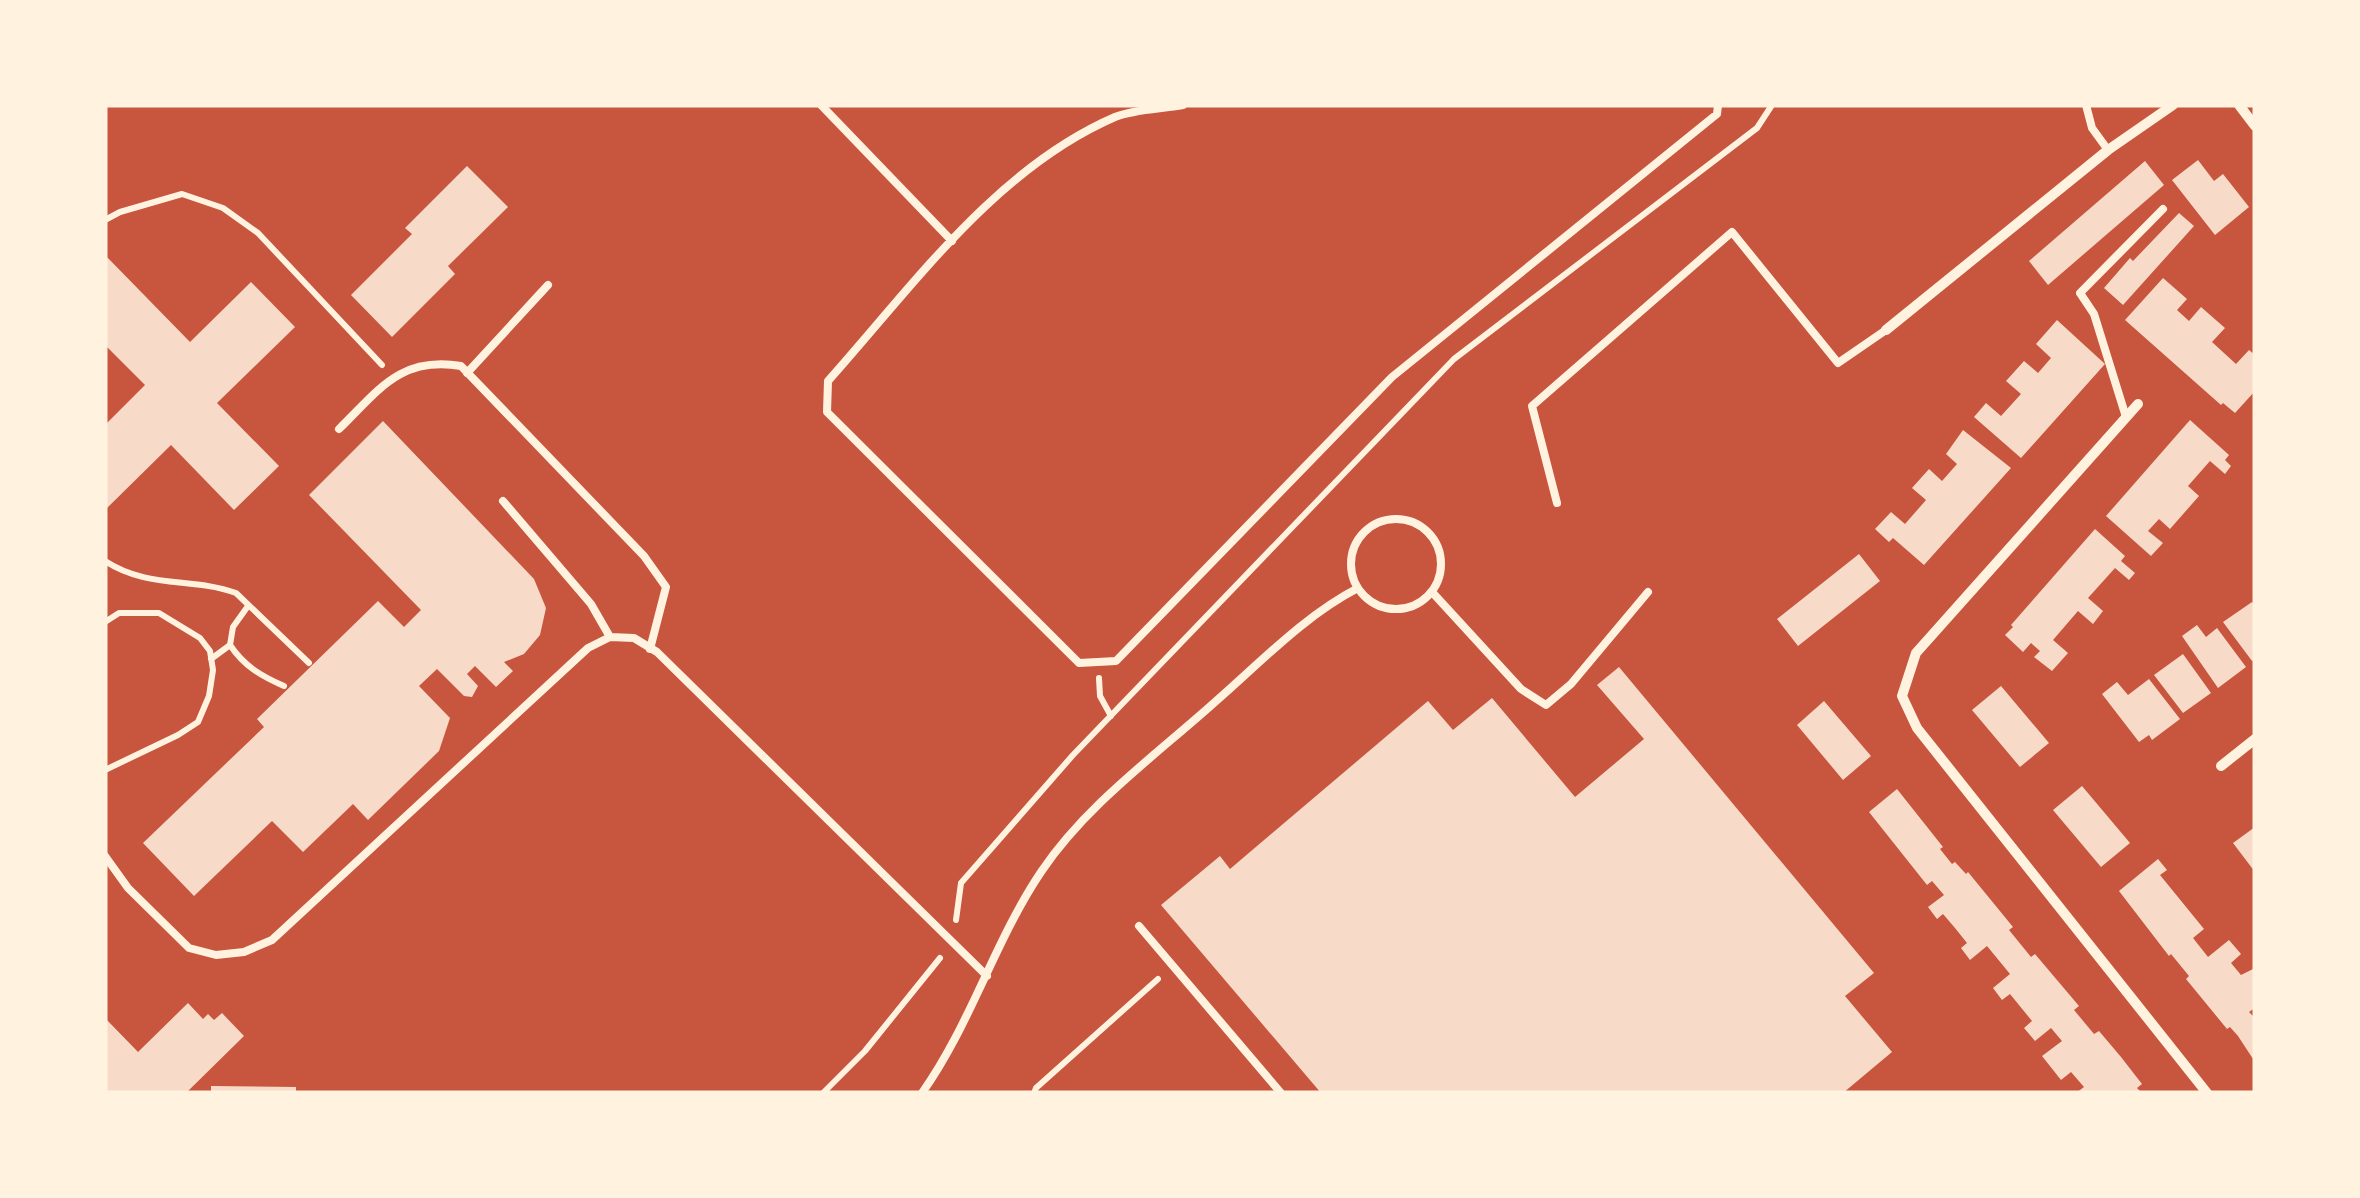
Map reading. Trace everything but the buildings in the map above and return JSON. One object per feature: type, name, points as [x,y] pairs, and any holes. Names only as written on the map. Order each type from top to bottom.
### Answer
[{"type":"street","points":[[1886,330],[2108,150],[2173,105]]},
{"type":"street","points":[[2239,105],[2255,126]]},
{"type":"street","points":[[2138,404],[1916,653],[1902,696],[1917,728],[2206,1093]]},
{"type":"street","points":[[2220,766],[2255,738]]},
{"type":"lane","points":[[821,105],[952,241]]},
{"type":"lane","points":[[1183,105],[1118,116],[1034,162],[952,241],[828,381],[827,412],[1078,664],[1116,661],[1392,377],[1716,114],[1718,105]]},
{"type":"lane","points":[[2086,105],[2092,128],[2108,150]]},
{"type":"lane","points":[[2126,417],[2094,314],[2080,293],[2162,208]]},
{"type":"lane","points":[[1558,503],[1532,406],[1732,232],[1838,362],[1886,330]]},
{"type":"lane","points":[[467,372],[548,285]]},
{"type":"lane","points":[[338,430],[393,376],[436,362],[461,366],[644,556],[666,587],[650,649]]},
{"type":"lane","points":[[503,500],[590,604],[610,637]]},
{"type":"lane","points":[[1401,520],[1423,528],[1437,547],[1438,579],[1432,592],[1413,606],[1380,607],[1358,588],[1350,562],[1353,548],[1374,524],[1401,520]]},
{"type":"lane","points":[[922,1093],[963,1026],[1011,923],[1073,832],[1108,796],[1316,614],[1358,588]]},
{"type":"lane","points":[[1432,592],[1521,689],[1546,706],[1571,684],[1648,592]]},
{"type":"lane","points":[[105,856],[128,888],[189,948],[216,955],[244,952],[272,940],[572,660],[610,637],[634,638],[658,652],[986,976]]},
{"type":"lane","points":[[1139,926],[1282,1093]]},
{"type":"path","points":[[823,1093],[866,1051],[952,943],[961,883],[1111,716],[1454,358],[1757,128],[1772,105]]},
{"type":"path","points":[[105,220],[182,194],[223,208],[258,232],[393,376]]},
{"type":"path","points":[[105,560],[138,577],[236,593],[309,663]]},
{"type":"path","points":[[211,658],[230,645],[233,627],[248,606]]},
{"type":"path","points":[[105,622],[118,612],[158,612],[200,638],[210,651],[213,670],[209,696],[198,722],[178,736],[105,770]]},
{"type":"path","points":[[230,645],[259,675],[284,686]]},
{"type":"path","points":[[1100,696],[1111,716]]},
{"type":"path","points":[[1034,1093],[1174,965]]}]
